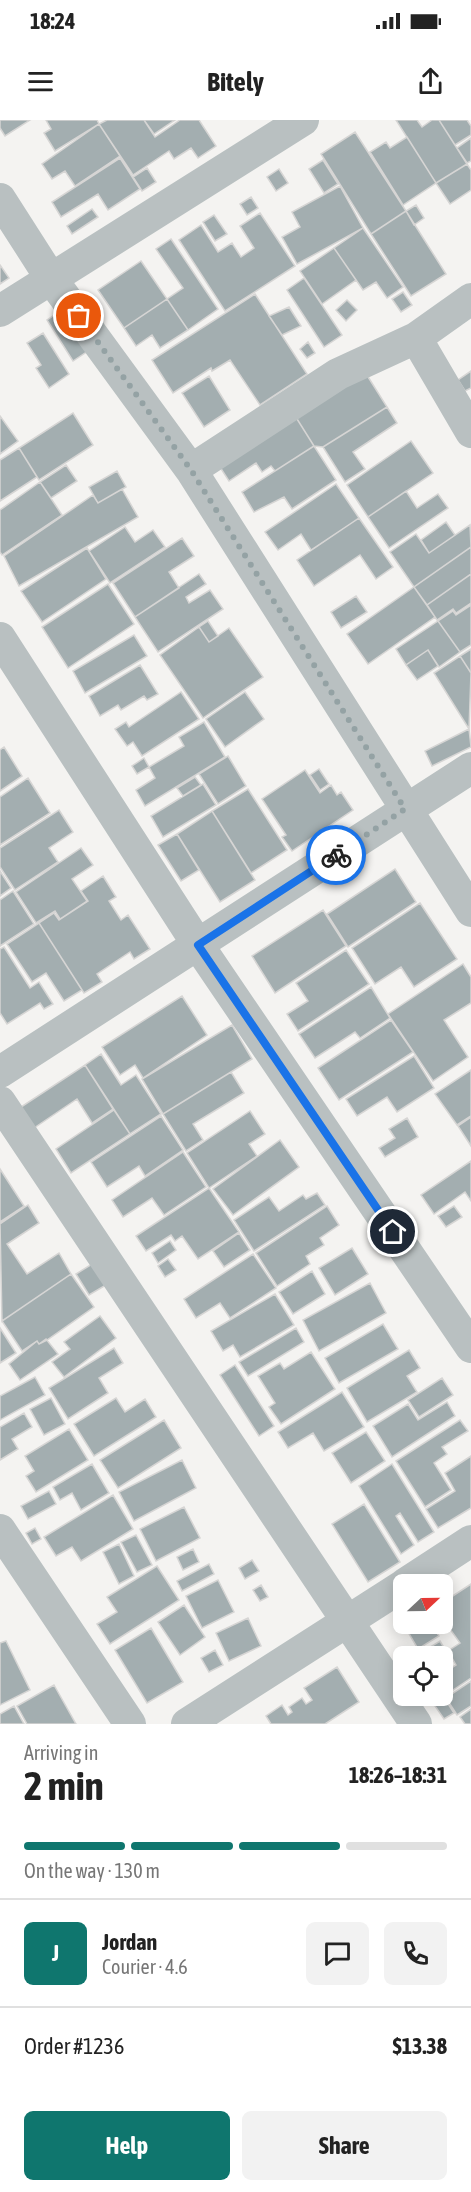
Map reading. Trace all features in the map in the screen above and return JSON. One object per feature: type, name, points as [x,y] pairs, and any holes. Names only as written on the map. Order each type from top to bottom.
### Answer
[{"type":"street","points":[[0,310],[261,131],[303,120]]},
{"type":"street","points":[[0,200],[51,277],[191,470],[471,911]]},
{"type":"street","points":[[191,470],[338,374],[416,338],[471,299]]},
{"type":"street","points":[[416,338],[471,432]]},
{"type":"street","points":[[0,638],[198,945],[471,1347]]},
{"type":"street","points":[[0,1072],[471,768]]},
{"type":"street","points":[[0,1102],[417,1724]]},
{"type":"street","points":[[0,1530],[130,1724]]},
{"type":"street","points":[[420,1574],[471,1541]]},
{"type":"street","points":[[187,1724],[393,1591]]},
{"type":"building","points":[[0,120],[30,120],[5,136],[0,128]]},
{"type":"building","points":[[46,120],[97,120],[99,124],[55,151],[44,133],[51,129]]},
{"type":"building","points":[[107,120],[144,120],[155,137],[180,120],[199,120],[216,146],[198,158],[191,148],[174,159],[169,151],[133,175],[99,124]]},
{"type":"building","points":[[144,120],[175,120],[154,134]]},
{"type":"building","points":[[396,120],[417,120],[422,127],[432,120],[439,120],[467,164],[436,183]]},
{"type":"building","points":[[439,120],[467,120],[471,126],[471,135],[455,145]]},
{"type":"building","points":[[99,124],[120,156],[75,186],[65,171],[52,179],[42,164]]},
{"type":"building","points":[[355,132],[406,211],[371,234],[321,154]]},
{"type":"building","points":[[407,137],[436,183],[403,205],[370,152],[386,142],[390,148]]},
{"type":"building","points":[[471,138],[471,161],[467,163],[457,148]]},
{"type":"building","points":[[120,158],[140,189],[108,210],[98,194],[61,217],[52,202]]},
{"type":"building","points":[[323,160],[338,184],[324,193],[309,169]]},
{"type":"building","points":[[467,164],[471,170],[471,190],[450,204],[436,183]]},
{"type":"building","points":[[147,168],[156,182],[142,191],[133,177]]},
{"type":"building","points":[[279,169],[288,183],[276,191],[267,177]]},
{"type":"building","points":[[340,186],[363,228],[297,264],[282,237],[300,227],[292,212]]},
{"type":"building","points":[[251,197],[258,208],[247,215],[240,204]]},
{"type":"building","points":[[416,205],[424,218],[414,225],[406,211]]},
{"type":"building","points":[[92,209],[98,217],[72,234],[67,226]]},
{"type":"building","points":[[406,211],[446,274],[411,296],[371,234]]},
{"type":"building","points":[[260,213],[295,266],[225,311],[179,240],[201,225],[218,252],[232,243],[241,257],[254,248],[240,226]]},
{"type":"building","points":[[214,215],[227,234],[215,241],[203,222]]},
{"type":"building","points":[[363,228],[403,287],[387,298],[376,282],[363,290],[334,248]]},
{"type":"building","points":[[171,239],[218,309],[188,330],[167,299],[183,288],[156,249]]},
{"type":"building","points":[[334,248],[356,280],[322,304],[300,271]]},
{"type":"building","points":[[141,261],[167,299],[124,328],[98,290]]},
{"type":"building","points":[[0,265],[9,278],[0,284]]},
{"type":"building","points":[[304,278],[342,335],[324,347],[287,290]]},
{"type":"building","points":[[403,292],[412,305],[401,312],[392,299]]},
{"type":"building","points":[[255,294],[307,374],[260,405],[230,360],[212,371],[211,368],[173,393],[152,360]]},
{"type":"building","points":[[167,299],[188,330],[160,348],[152,335],[136,346],[124,328]]},
{"type":"building","points":[[347,300],[357,310],[346,321],[336,310]]},
{"type":"building","points":[[289,307],[301,326],[282,335],[269,316]]},
{"type":"building","points":[[65,308],[91,349],[73,361],[47,320]]},
{"type":"building","points":[[43,333],[69,374],[49,388],[36,368],[41,365],[27,343]]},
{"type":"building","points":[[308,342],[315,353],[307,358],[300,349]]},
{"type":"building","points":[[471,371],[471,388],[465,391],[458,380]]},
{"type":"building","points":[[365,372],[387,407],[323,447],[314,446],[292,411]]},
{"type":"building","points":[[209,376],[230,410],[204,427],[182,393]]},
{"type":"building","points":[[387,407],[397,423],[353,452],[365,469],[345,482],[323,447]]},
{"type":"building","points":[[292,411],[314,446],[275,471],[271,466],[262,472],[256,463],[229,481],[216,461]]},
{"type":"building","points":[[73,413],[93,445],[39,480],[19,448]]},
{"type":"building","points":[[0,416],[18,441],[0,454]]},
{"type":"building","points":[[411,441],[433,473],[368,517],[347,485]]},
{"type":"building","points":[[314,446],[336,480],[292,509],[284,497],[254,512],[242,492]]},
{"type":"building","points":[[19,448],[37,477],[0,501],[0,460]]},
{"type":"building","points":[[66,465],[77,481],[51,498],[40,482]]},
{"type":"building","points":[[117,471],[126,487],[98,503],[89,487]]},
{"type":"building","points":[[40,482],[62,515],[2,555],[0,552],[0,510]]},
{"type":"building","points":[[336,484],[359,518],[311,550],[301,534],[278,550],[265,532]]},
{"type":"building","points":[[122,489],[138,517],[19,586],[4,556],[93,495],[98,503]]},
{"type":"building","points":[[406,491],[417,508],[438,494],[448,508],[389,548],[368,517]]},
{"type":"building","points":[[359,518],[393,567],[376,579],[360,555],[314,586],[297,560]]},
{"type":"building","points":[[446,522],[455,535],[429,553],[421,540]]},
{"type":"building","points":[[470,525],[471,547],[414,587],[390,552],[416,534],[429,553]]},
{"type":"building","points":[[125,527],[135,542],[153,530],[165,547],[110,583],[89,551]]},
{"type":"building","points":[[182,538],[194,556],[169,572],[179,588],[135,617],[113,583]]},
{"type":"building","points":[[471,547],[471,574],[427,605],[414,587]]},
{"type":"building","points":[[87,548],[106,579],[42,622],[21,591]]},
{"type":"building","points":[[199,574],[206,584],[186,597],[189,603],[210,590],[223,609],[158,652],[135,617]]},
{"type":"building","points":[[471,574],[471,603],[456,613],[453,609],[437,620],[427,605]]},
{"type":"building","points":[[108,584],[134,624],[68,668],[42,627]]},
{"type":"building","points":[[414,587],[435,617],[368,664],[347,634]]},
{"type":"building","points":[[356,596],[367,612],[341,628],[331,612]]},
{"type":"building","points":[[471,605],[471,645],[460,652],[438,621],[453,611],[456,615]]},
{"type":"building","points":[[208,621],[218,636],[209,642],[199,627]]},
{"type":"building","points":[[438,621],[460,652],[439,667],[428,650],[406,665],[396,649]]},
{"type":"building","points":[[199,627],[209,642],[229,628],[263,677],[203,718],[160,655]]},
{"type":"building","points":[[134,635],[147,656],[85,693],[73,671]]},
{"type":"building","points":[[471,649],[471,673],[460,656]]},
{"type":"building","points":[[428,650],[438,666],[417,680],[406,665]]},
{"type":"building","points":[[460,656],[471,673],[469,729],[434,673]]},
{"type":"building","points":[[140,665],[158,694],[147,700],[144,696],[121,710],[118,705],[100,716],[89,696]]},
{"type":"building","points":[[181,692],[199,719],[142,756],[133,742],[127,746],[115,729],[126,722],[129,727]]},
{"type":"building","points":[[245,692],[264,719],[225,747],[206,719]]},
{"type":"building","points":[[204,722],[225,757],[145,806],[136,790],[155,778],[149,767],[184,746],[179,737]]},
{"type":"building","points":[[469,729],[471,747],[432,766],[425,751]]},
{"type":"building","points":[[4,747],[22,776],[0,791],[0,750]]},
{"type":"building","points":[[228,756],[246,786],[218,804],[199,774]]},
{"type":"building","points":[[144,758],[149,767],[137,774],[132,766]]},
{"type":"building","points":[[319,769],[329,784],[320,790],[310,775]]},
{"type":"building","points":[[305,770],[320,793],[331,785],[337,795],[341,792],[353,810],[292,851],[282,837],[286,835],[262,799]]},
{"type":"building","points":[[195,777],[201,785],[183,796],[177,788]]},
{"type":"building","points":[[28,778],[50,813],[0,845],[0,797]]},
{"type":"building","points":[[203,784],[216,805],[163,837],[151,816]]},
{"type":"building","points":[[248,789],[287,850],[251,873],[212,811]]},
{"type":"building","points":[[59,810],[73,832],[49,848],[58,862],[15,890],[0,867],[0,848]]},
{"type":"building","points":[[212,811],[255,880],[220,902],[177,834]]},
{"type":"building","points":[[177,834],[199,870],[181,881],[158,845]]},
{"type":"building","points":[[81,848],[93,865],[72,879],[87,901],[60,919],[55,911],[36,923],[16,892]]},
{"type":"building","points":[[395,869],[416,902],[348,947],[327,914]]},
{"type":"building","points":[[0,871],[11,888],[0,896]]},
{"type":"building","points":[[103,876],[116,897],[109,901],[121,920],[128,915],[150,949],[134,959],[130,952],[97,974],[102,982],[84,993],[39,923],[54,913],[59,920],[88,901],[81,891]]},
{"type":"building","points":[[13,891],[34,924],[0,946],[0,900]]},
{"type":"building","points":[[420,903],[457,959],[414,987],[401,967],[375,984],[352,948]]},
{"type":"building","points":[[323,910],[346,946],[275,993],[252,956]]},
{"type":"building","points":[[39,923],[82,990],[64,1001],[46,973],[32,982],[7,944]]},
{"type":"building","points":[[4,947],[30,988],[39,982],[53,1004],[44,1009],[40,1003],[7,1024],[0,1013],[0,949]]},
{"type":"building","points":[[346,950],[369,984],[298,1031],[287,1014],[308,1001],[296,983]]},
{"type":"building","points":[[463,964],[471,977],[471,1003],[444,1020],[468,1057],[433,1081],[388,1014]]},
{"type":"building","points":[[371,987],[390,1018],[360,1038],[355,1032],[315,1058],[299,1034]]},
{"type":"building","points":[[182,996],[207,1035],[143,1078],[135,1065],[120,1075],[102,1047]]},
{"type":"building","points":[[391,1020],[413,1052],[339,1100],[318,1068]]},
{"type":"building","points":[[232,1025],[252,1059],[163,1114],[142,1079]]},
{"type":"building","points":[[101,1054],[121,1085],[136,1075],[161,1114],[130,1134],[85,1065]]},
{"type":"building","points":[[414,1056],[434,1088],[397,1112],[387,1097],[357,1116],[346,1099]]},
{"type":"building","points":[[85,1065],[113,1109],[92,1123],[77,1099],[34,1128],[21,1107]]},
{"type":"building","points":[[471,1070],[471,1116],[457,1125],[435,1094]]},
{"type":"building","points":[[231,1072],[244,1093],[193,1124],[203,1140],[186,1151],[163,1114]]},
{"type":"building","points":[[114,1110],[130,1134],[71,1173],[56,1149]]},
{"type":"building","points":[[250,1111],[265,1134],[249,1144],[257,1156],[209,1188],[187,1153]]},
{"type":"building","points":[[161,1116],[183,1150],[145,1176],[139,1166],[107,1187],[91,1162]]},
{"type":"building","points":[[471,1117],[471,1146],[458,1126]]},
{"type":"building","points":[[407,1118],[418,1137],[385,1157],[379,1148],[395,1138],[389,1129]]},
{"type":"building","points":[[280,1140],[299,1167],[233,1215],[213,1189]]},
{"type":"building","points":[[183,1152],[206,1187],[164,1215],[152,1198],[123,1217],[112,1200]]},
{"type":"building","points":[[471,1161],[471,1201],[465,1192],[434,1214],[421,1195]]},
{"type":"building","points":[[0,1169],[24,1206],[0,1222]]},
{"type":"building","points":[[209,1188],[239,1232],[198,1259],[182,1236],[175,1241],[171,1235],[146,1251],[136,1236]]},
{"type":"building","points":[[317,1193],[325,1205],[254,1251],[234,1220],[269,1197],[279,1211],[303,1195],[306,1199]]},
{"type":"building","points":[[28,1205],[39,1223],[7,1244],[27,1274],[59,1253],[71,1274],[2,1321],[0,1224]]},
{"type":"building","points":[[327,1206],[339,1225],[320,1238],[324,1245],[306,1256],[310,1264],[277,1286],[256,1253]]},
{"type":"building","points":[[454,1206],[462,1217],[446,1227],[438,1216]]},
{"type":"building","points":[[239,1233],[250,1250],[224,1267],[213,1251]]},
{"type":"building","points":[[170,1241],[176,1250],[158,1263],[152,1253]]},
{"type":"building","points":[[352,1248],[368,1274],[335,1295],[319,1268]]},
{"type":"building","points":[[253,1254],[276,1288],[230,1318],[220,1303],[196,1318],[184,1299]]},
{"type":"building","points":[[168,1259],[176,1270],[165,1277],[158,1266]]},
{"type":"building","points":[[92,1264],[106,1285],[89,1295],[76,1274]]},
{"type":"building","points":[[312,1271],[325,1294],[293,1314],[279,1292]]},
{"type":"building","points":[[71,1274],[94,1307],[47,1340],[39,1344],[37,1341],[22,1351],[2,1321]]},
{"type":"building","points":[[370,1283],[386,1313],[319,1351],[303,1320]]},
{"type":"building","points":[[275,1294],[294,1325],[240,1357],[233,1345],[223,1351],[211,1331]]},
{"type":"building","points":[[100,1316],[116,1338],[64,1377],[52,1362],[70,1349],[64,1342]]},
{"type":"building","points":[[383,1324],[398,1349],[339,1383],[325,1358]]},
{"type":"building","points":[[0,1328],[16,1353],[0,1363]]},
{"type":"building","points":[[296,1328],[304,1342],[248,1376],[239,1362]]},
{"type":"building","points":[[46,1339],[58,1354],[20,1380],[9,1364],[37,1341],[39,1344]]},
{"type":"building","points":[[114,1348],[123,1363],[99,1378],[108,1393],[68,1419],[49,1388]]},
{"type":"building","points":[[409,1350],[420,1368],[407,1376],[417,1392],[367,1422],[347,1388]]},
{"type":"building","points":[[311,1352],[335,1389],[281,1424],[269,1407],[275,1403],[258,1376],[280,1363],[284,1369]]},
{"type":"building","points":[[235,1365],[274,1426],[259,1436],[220,1375]]},
{"type":"building","points":[[35,1377],[45,1395],[0,1420],[0,1396]]},
{"type":"building","points":[[442,1378],[453,1395],[419,1417],[408,1400]]},
{"type":"building","points":[[342,1392],[364,1427],[324,1451],[313,1433],[288,1448],[278,1432]]},
{"type":"building","points":[[51,1398],[65,1424],[44,1435],[30,1409]]},
{"type":"building","points":[[116,1398],[125,1412],[145,1399],[156,1417],[94,1456],[74,1424]]},
{"type":"building","points":[[447,1402],[455,1416],[392,1457],[373,1426],[408,1404],[418,1420]]},
{"type":"building","points":[[24,1413],[32,1427],[12,1439],[18,1449],[0,1460],[0,1427]]},
{"type":"building","points":[[164,1420],[181,1448],[118,1488],[100,1460]]},
{"type":"building","points":[[460,1420],[468,1431],[442,1447],[447,1454],[434,1463],[451,1490],[425,1507],[396,1461]]},
{"type":"building","points":[[69,1429],[88,1460],[36,1492],[26,1476],[34,1471],[25,1456]]},
{"type":"building","points":[[366,1432],[385,1461],[351,1483],[332,1453]]},
{"type":"building","points":[[471,1456],[471,1508],[438,1528],[426,1509],[455,1491],[445,1473]]},
{"type":"building","points":[[182,1460],[196,1488],[134,1521],[119,1492]]},
{"type":"building","points":[[92,1464],[109,1493],[81,1510],[72,1493],[60,1500],[53,1487]]},
{"type":"building","points":[[392,1464],[434,1532],[418,1542],[400,1513],[396,1516],[414,1545],[401,1554],[359,1486]]},
{"type":"building","points":[[49,1491],[56,1504],[28,1519],[21,1506]]},
{"type":"building","points":[[113,1495],[133,1529],[81,1561],[72,1547],[56,1556],[44,1537]]},
{"type":"building","points":[[364,1504],[400,1562],[368,1582],[332,1524]]},
{"type":"building","points":[[184,1507],[200,1538],[156,1561],[140,1529]]},
{"type":"building","points":[[35,1528],[41,1539],[32,1544],[26,1533]]},
{"type":"building","points":[[136,1535],[152,1565],[137,1572],[121,1542]]},
{"type":"building","points":[[119,1544],[134,1576],[119,1584],[103,1552]]},
{"type":"building","points":[[193,1549],[199,1562],[183,1570],[177,1557]]},
{"type":"building","points":[[252,1560],[259,1571],[245,1579],[239,1568]]},
{"type":"building","points":[[209,1564],[214,1574],[182,1591],[177,1581]]},
{"type":"building","points":[[157,1566],[179,1600],[110,1644],[97,1624],[117,1612],[107,1597]]},
{"type":"building","points":[[218,1580],[234,1612],[202,1628],[186,1596]]},
{"type":"building","points":[[471,1584],[471,1678],[453,1690],[453,1667],[456,1665],[453,1660],[453,1648],[460,1643],[453,1633],[453,1596]]},
{"type":"building","points":[[261,1585],[268,1597],[260,1601],[253,1590]]},
{"type":"building","points":[[184,1605],[205,1637],[180,1655],[158,1622]]},
{"type":"building","points":[[248,1618],[261,1646],[229,1661],[216,1633]]},
{"type":"building","points":[[151,1628],[183,1682],[147,1703],[115,1650]]},
{"type":"building","points":[[409,1634],[438,1634],[439,1636],[423,1646],[416,1646]]},
{"type":"building","points":[[6,1641],[30,1690],[0,1705],[0,1643]]},
{"type":"building","points":[[440,1641],[443,1646],[432,1646]]},
{"type":"building","points":[[215,1650],[223,1665],[209,1672],[201,1658]]},
{"type":"building","points":[[337,1667],[359,1702],[325,1724],[271,1724],[266,1716],[282,1705],[288,1715],[292,1712],[289,1707],[302,1698],[306,1704],[312,1700],[304,1688]]},
{"type":"building","points":[[471,1681],[471,1706],[457,1715],[451,1706],[453,1706],[453,1693]]},
{"type":"building","points":[[54,1685],[76,1724],[27,1724],[17,1706]]},
{"type":"building","points":[[14,1706],[24,1724],[0,1724],[0,1714]]},
{"type":"building","points":[[435,1706],[450,1706],[454,1713],[444,1719]]},
{"type":"building","points":[[471,1709],[471,1724],[465,1724],[460,1717]]},
{"type":"way so far","points":[[79,316],[191,470],[405,809],[336,855]]},
{"type":"route","points":[[336,855],[198,945],[393,1232]]}]
